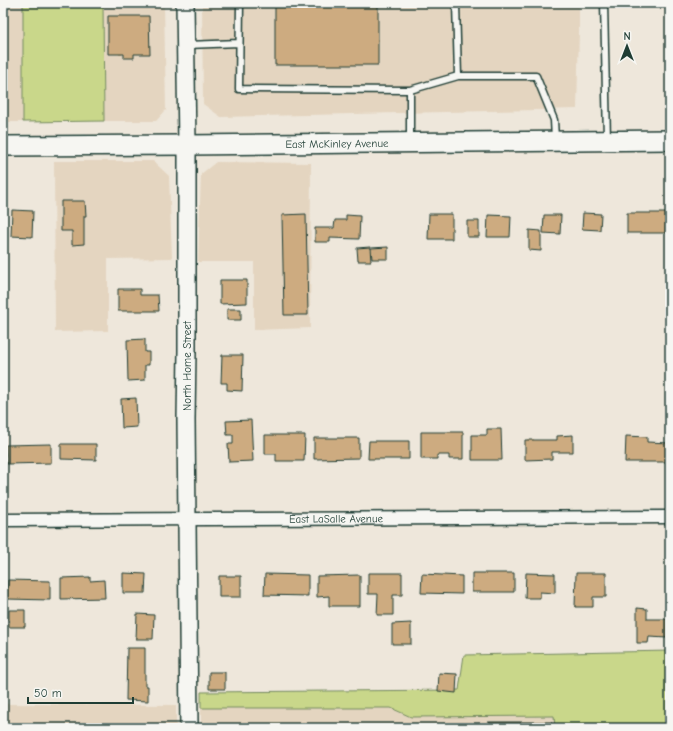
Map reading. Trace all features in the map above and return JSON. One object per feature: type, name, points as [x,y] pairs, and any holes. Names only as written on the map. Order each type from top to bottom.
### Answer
[{"type":"main road","name":"East McKinley Avenue","points":[[3,146],[670,140]]},
{"type":"street","name":"North Home Street","points":[[185,3],[187,145],[186,420],[189,728]]},
{"type":"street","name":"East LaSalle Avenue","points":[[3,520],[670,517]]},
{"type":"lane","points":[[240,3],[239,89],[410,90],[458,76],[536,76],[554,120],[555,141]]},
{"type":"lane","points":[[456,3],[458,76]]},
{"type":"lane","points":[[604,3],[607,141]]},
{"type":"lane","points":[[186,45],[239,43]]},
{"type":"lane","points":[[410,90],[410,143]]},
{"type":"shaded area","points":[[3,3],[23,3],[23,122],[3,122]]},
{"type":"shaded area","points":[[103,3],[164,3],[166,110],[156,121],[104,121]]},
{"type":"shaded area","points":[[202,3],[579,3],[577,109],[221,117],[203,104]]},
{"type":"shaded area","points":[[54,161],[153,161],[169,176],[172,258],[108,259],[108,331],[55,332]]},
{"type":"shaded area","points":[[216,162],[311,163],[310,328],[254,330],[254,262],[198,262],[201,174]]},
{"type":"shaded area","points":[[3,704],[176,705],[176,728],[3,728]]},
{"type":"shaded area","points":[[201,708],[391,708],[411,717],[555,716],[555,728],[201,728]]},
{"type":"green space","points":[[23,3],[103,3],[104,121],[23,122]]},
{"type":"green space","points":[[670,651],[670,728],[555,728],[554,716],[411,717],[391,708],[201,708],[201,692],[459,690],[464,655]]},
{"type":"building","points":[[275,3],[378,3],[378,65],[275,65]]},
{"type":"building","points":[[108,16],[149,16],[150,54],[134,54],[134,58],[124,58],[124,54],[108,54]]},
{"type":"building","points":[[61,201],[85,201],[86,216],[84,216],[84,244],[72,245],[72,231],[61,231]]},
{"type":"building","points":[[12,210],[33,211],[32,237],[11,236]]},
{"type":"building","points":[[583,213],[601,214],[600,230],[582,229]]},
{"type":"building","points":[[627,213],[667,213],[666,233],[627,233]]},
{"type":"building","points":[[306,214],[308,315],[284,315],[282,215]]},
{"type":"building","points":[[429,214],[452,214],[452,239],[428,239]]},
{"type":"building","points":[[346,215],[360,216],[359,239],[330,238],[330,242],[315,242],[315,228],[334,228],[335,220],[346,220]]},
{"type":"building","points":[[488,215],[511,216],[510,237],[487,237]]},
{"type":"building","points":[[544,215],[561,215],[560,234],[543,233]]},
{"type":"building","points":[[467,221],[479,221],[479,237],[467,237]]},
{"type":"building","points":[[529,230],[541,231],[541,251],[529,250]]},
{"type":"building","points":[[370,247],[371,261],[358,261],[357,248]]},
{"type":"building","points":[[388,247],[388,259],[372,259],[371,248]]},
{"type":"building","points":[[220,280],[247,280],[247,303],[220,304]]},
{"type":"building","points":[[118,289],[140,289],[140,295],[158,295],[159,311],[118,311]]},
{"type":"building","points":[[227,309],[241,309],[241,320],[227,320]]},
{"type":"building","points":[[145,339],[145,352],[149,352],[149,365],[145,365],[145,380],[128,381],[127,340]]},
{"type":"building","points":[[222,355],[243,355],[242,391],[227,390],[227,383],[221,383]]},
{"type":"building","points":[[136,398],[137,427],[122,428],[121,399]]},
{"type":"building","points":[[251,420],[253,461],[229,462],[228,444],[233,444],[233,435],[227,435],[226,421]]},
{"type":"building","points":[[487,429],[501,429],[502,460],[472,460],[472,435],[487,435]]},
{"type":"building","points":[[421,432],[463,432],[463,459],[449,459],[449,455],[437,455],[437,459],[421,459]]},
{"type":"building","points":[[265,435],[305,435],[304,461],[276,461],[276,454],[265,454]]},
{"type":"building","points":[[573,435],[573,452],[552,452],[552,459],[525,460],[525,440],[557,440],[557,436]]},
{"type":"building","points":[[626,436],[647,437],[647,442],[669,443],[669,462],[625,462]]},
{"type":"building","points":[[314,438],[359,438],[359,458],[314,459]]},
{"type":"building","points":[[369,441],[409,441],[409,459],[368,459]]},
{"type":"building","points":[[51,444],[51,463],[7,464],[6,445]]},
{"type":"building","points":[[61,444],[96,444],[96,460],[61,459]]},
{"type":"building","points":[[123,573],[146,574],[145,593],[123,593]]},
{"type":"building","points":[[368,573],[402,573],[402,595],[393,595],[393,615],[377,615],[378,594],[368,594]]},
{"type":"building","points":[[472,573],[514,573],[514,592],[472,592]]},
{"type":"building","points":[[526,573],[555,574],[555,593],[540,592],[540,598],[525,598]]},
{"type":"building","points":[[576,573],[606,573],[606,597],[593,597],[593,607],[575,607]]},
{"type":"building","points":[[265,574],[308,575],[308,596],[264,595]]},
{"type":"building","points":[[422,574],[462,576],[462,594],[421,593]]},
{"type":"building","points":[[360,575],[360,606],[329,606],[329,596],[317,597],[317,576]]},
{"type":"building","points":[[219,576],[241,576],[241,597],[219,597]]},
{"type":"building","points":[[90,577],[90,581],[104,580],[105,598],[61,599],[61,578]]},
{"type":"building","points":[[8,580],[50,581],[50,600],[7,599]]},
{"type":"building","points":[[637,608],[647,609],[647,619],[667,619],[667,638],[649,637],[648,643],[637,643]]},
{"type":"building","points":[[9,610],[25,610],[25,627],[9,627]]},
{"type":"building","points":[[137,614],[154,615],[153,639],[136,639]]},
{"type":"building","points":[[411,623],[411,644],[392,644],[392,624]]},
{"type":"building","points":[[127,648],[145,648],[145,686],[148,686],[148,701],[126,700]]},
{"type":"building","points":[[209,672],[225,672],[225,689],[209,689]]},
{"type":"building","points":[[439,673],[457,674],[456,693],[438,691]]},
{"type":"building","points":[[488,722],[551,722],[551,728],[488,728]]}]
